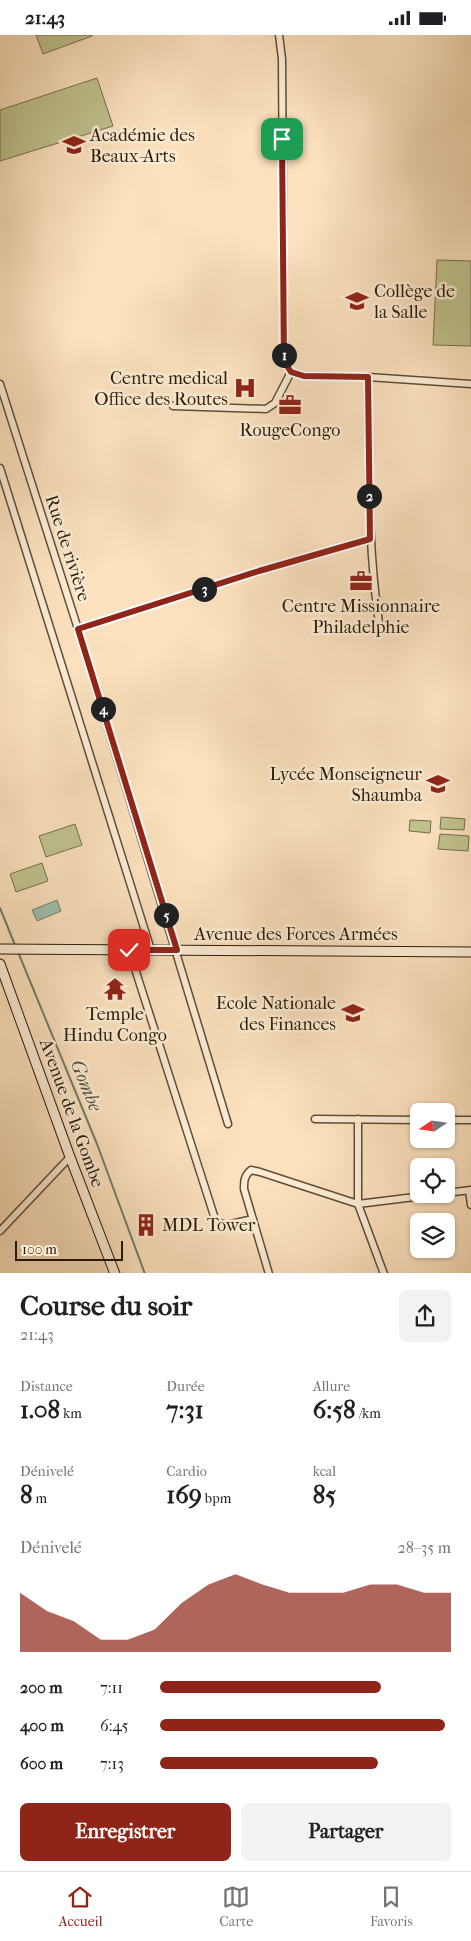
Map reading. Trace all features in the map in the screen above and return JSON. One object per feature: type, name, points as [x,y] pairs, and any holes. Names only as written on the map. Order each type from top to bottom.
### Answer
[{"type":"street","points":[[280,35],[282,59],[284,361],[291,372],[304,376],[368,377],[471,384]]},
{"type":"street","points":[[173,406],[266,409],[275,403],[291,372]]},
{"type":"street","points":[[368,377],[370,539],[373,587],[380,630]]},
{"type":"street","name":"Rue de rivière","points":[[0,384],[177,950],[228,1124]]},
{"type":"street","points":[[0,468],[151,950]]},
{"type":"street","points":[[78,629],[259,571],[370,539]]},
{"type":"street","name":"Avenue des Forces Armées","points":[[3,949],[471,952]]},
{"type":"street","points":[[129,950],[216,1222],[227,1225],[253,1219]]},
{"type":"street","name":"Avenue de la Gombe","points":[[0,964],[70,1157],[115,1273]]},
{"type":"street","points":[[315,1119],[410,1120]]},
{"type":"street","points":[[358,1119],[358,1204],[384,1273]]},
{"type":"street","points":[[455,1120],[471,1120]]},
{"type":"street","points":[[0,1231],[70,1157]]},
{"type":"street","points":[[269,1273],[244,1189],[244,1179],[251,1170],[358,1204],[410,1198]]},
{"type":"street","points":[[455,1192],[470,1190],[471,1205]]},
{"type":"green space","points":[[36,35],[92,35],[92,36],[43,54]]},
{"type":"green space","points":[[97,78],[113,126],[0,161],[0,110]]},
{"type":"green space","points":[[437,260],[471,261],[471,346],[433,345]]},
{"type":"green space","points":[[441,817],[465,819],[464,830],[440,829]]},
{"type":"green space","points":[[410,820],[431,821],[430,833],[409,831]]},
{"type":"green space","points":[[75,824],[82,845],[46,857],[39,836]]},
{"type":"green space","points":[[440,834],[469,836],[468,851],[438,849]]},
{"type":"green space","points":[[42,863],[48,881],[16,892],[10,874]]},
{"type":"shaded area","points":[[57,900],[61,911],[37,921],[32,910]]},
{"type":"waterway","name":"Gombe","points":[[0,908],[15,945]]},
{"type":"waterway","name":"Gombe","points":[[18,952],[97,1144],[145,1273]]},
{"type":"place","name":"Académie des Beaux-Arts","points":[[74,145]]},
{"type":"place","name":"Collège de la Salle","points":[[357,301]]},
{"type":"place","name":"Centre medical Office des Routes","points":[[245,388]]},
{"type":"place","name":"RougeCongo","points":[[290,405]]},
{"type":"place","name":"Centre Missionnaire Philadelphie","points":[[361,581]]},
{"type":"place","name":"Lycée Monseigneur Shaumba","points":[[438,784]]},
{"type":"place","name":"Temple Hindu Congo","points":[[115,989]]},
{"type":"place","name":"Ecole Nationale des Finances","points":[[353,1013]]},
{"type":"place","name":"MDL Tower","points":[[146,1225]]},
{"type":"route","points":[[129,950],[177,950],[78,629],[259,571],[370,539],[368,377],[304,376],[291,372],[284,361],[282,139]]}]
